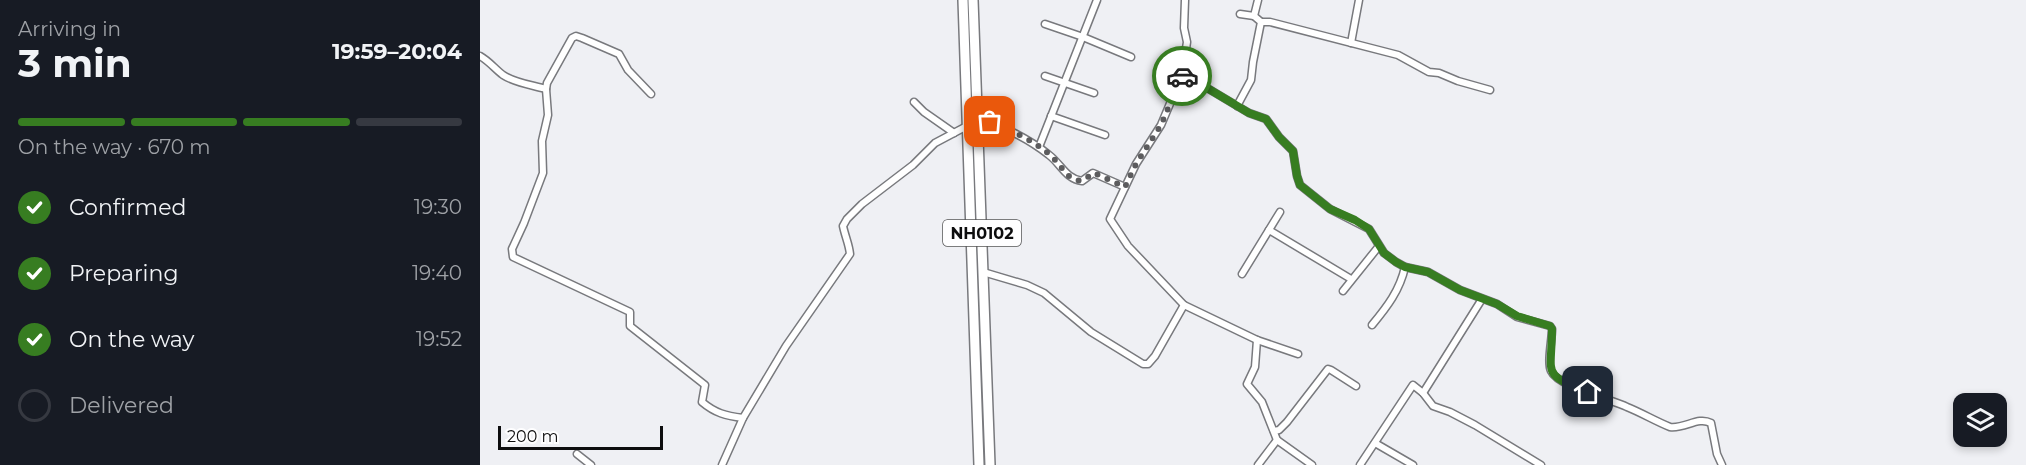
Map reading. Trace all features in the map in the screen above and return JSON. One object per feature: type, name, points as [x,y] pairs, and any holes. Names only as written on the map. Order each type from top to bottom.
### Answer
[{"type":"highway","name":"NH0102","points":[[963,0],[979,465]]},
{"type":"highway","name":"NH0102","points":[[973,0],[990,465]]},
{"type":"street","points":[[1039,147],[1097,0]]},
{"type":"street","points":[[1185,0],[1184,28],[1187,42],[1182,75],[1161,125],[1136,164],[1110,219],[1128,246],[1184,305],[1257,340],[1298,354]]},
{"type":"street","points":[[1254,16],[1258,0]]},
{"type":"street","points":[[1352,43],[1359,0]]},
{"type":"street","points":[[1240,14],[1254,16],[1261,22],[1270,22],[1398,55],[1429,72],[1439,73],[1490,90]]},
{"type":"street","points":[[1237,106],[1251,80],[1261,22]]},
{"type":"street","points":[[1045,24],[1131,57]]},
{"type":"street","points":[[651,94],[628,70],[619,54],[576,36],[572,38],[546,89],[548,115],[542,141],[543,173],[512,254],[513,257],[630,312],[630,326],[705,385],[702,402],[726,417],[742,418]]},
{"type":"street","points":[[480,56],[487,59],[504,75],[546,89]]},
{"type":"street","points":[[1182,75],[1237,106],[1266,119],[1293,151],[1300,185],[1330,209],[1369,229],[1384,253],[1405,267],[1428,272],[1460,290],[1497,304],[1517,316],[1550,326],[1552,329],[1550,366],[1556,378],[1670,427],[1684,427],[1701,420],[1711,423],[1722,465]]},
{"type":"street","points":[[1045,76],[1094,93]]},
{"type":"street","points":[[914,102],[954,133]]},
{"type":"street","points":[[1051,116],[1105,135]]},
{"type":"street","points":[[978,117],[1003,127],[1039,147],[1055,159],[1069,177],[1082,181],[1094,173],[1125,187]]},
{"type":"street","points":[[722,465],[742,418],[786,346],[850,254],[843,226],[847,219],[862,204],[913,165],[935,143],[967,126]]},
{"type":"street","points":[[1242,274],[1280,212]]},
{"type":"street","points":[[1269,230],[1351,279]]},
{"type":"street","points":[[1343,291],[1379,246]]},
{"type":"street","points":[[1372,325],[1386,309],[1401,283],[1405,267]]},
{"type":"street","points":[[983,272],[1027,285],[1044,293],[1091,332],[1143,364],[1148,364],[1155,356],[1184,305]]},
{"type":"street","points":[[1423,393],[1482,299]]},
{"type":"street","points":[[1257,340],[1255,367],[1247,384],[1262,402],[1276,440],[1312,465]]},
{"type":"street","points":[[1274,431],[1279,430],[1287,422],[1328,369],[1356,386]]},
{"type":"street","points":[[1360,465],[1413,385],[1433,406],[1475,425],[1541,465]]},
{"type":"street","points":[[1258,465],[1276,440]]},
{"type":"street","points":[[1375,443],[1413,465]]},
{"type":"street","points":[[577,454],[591,465]]},
{"type":"way so far","points":[[990,122],[1039,147],[1055,159],[1069,177],[1082,181],[1094,173],[1125,187],[1136,164],[1161,125],[1182,76]]},
{"type":"route","points":[[1182,76],[1187,76],[1249,113],[1266,119],[1293,151],[1300,185],[1330,209],[1369,229],[1384,253],[1396,262],[1405,267],[1428,272],[1460,290],[1497,304],[1530,322],[1550,326],[1552,329],[1550,366],[1552,373],[1556,378],[1588,392]]}]
